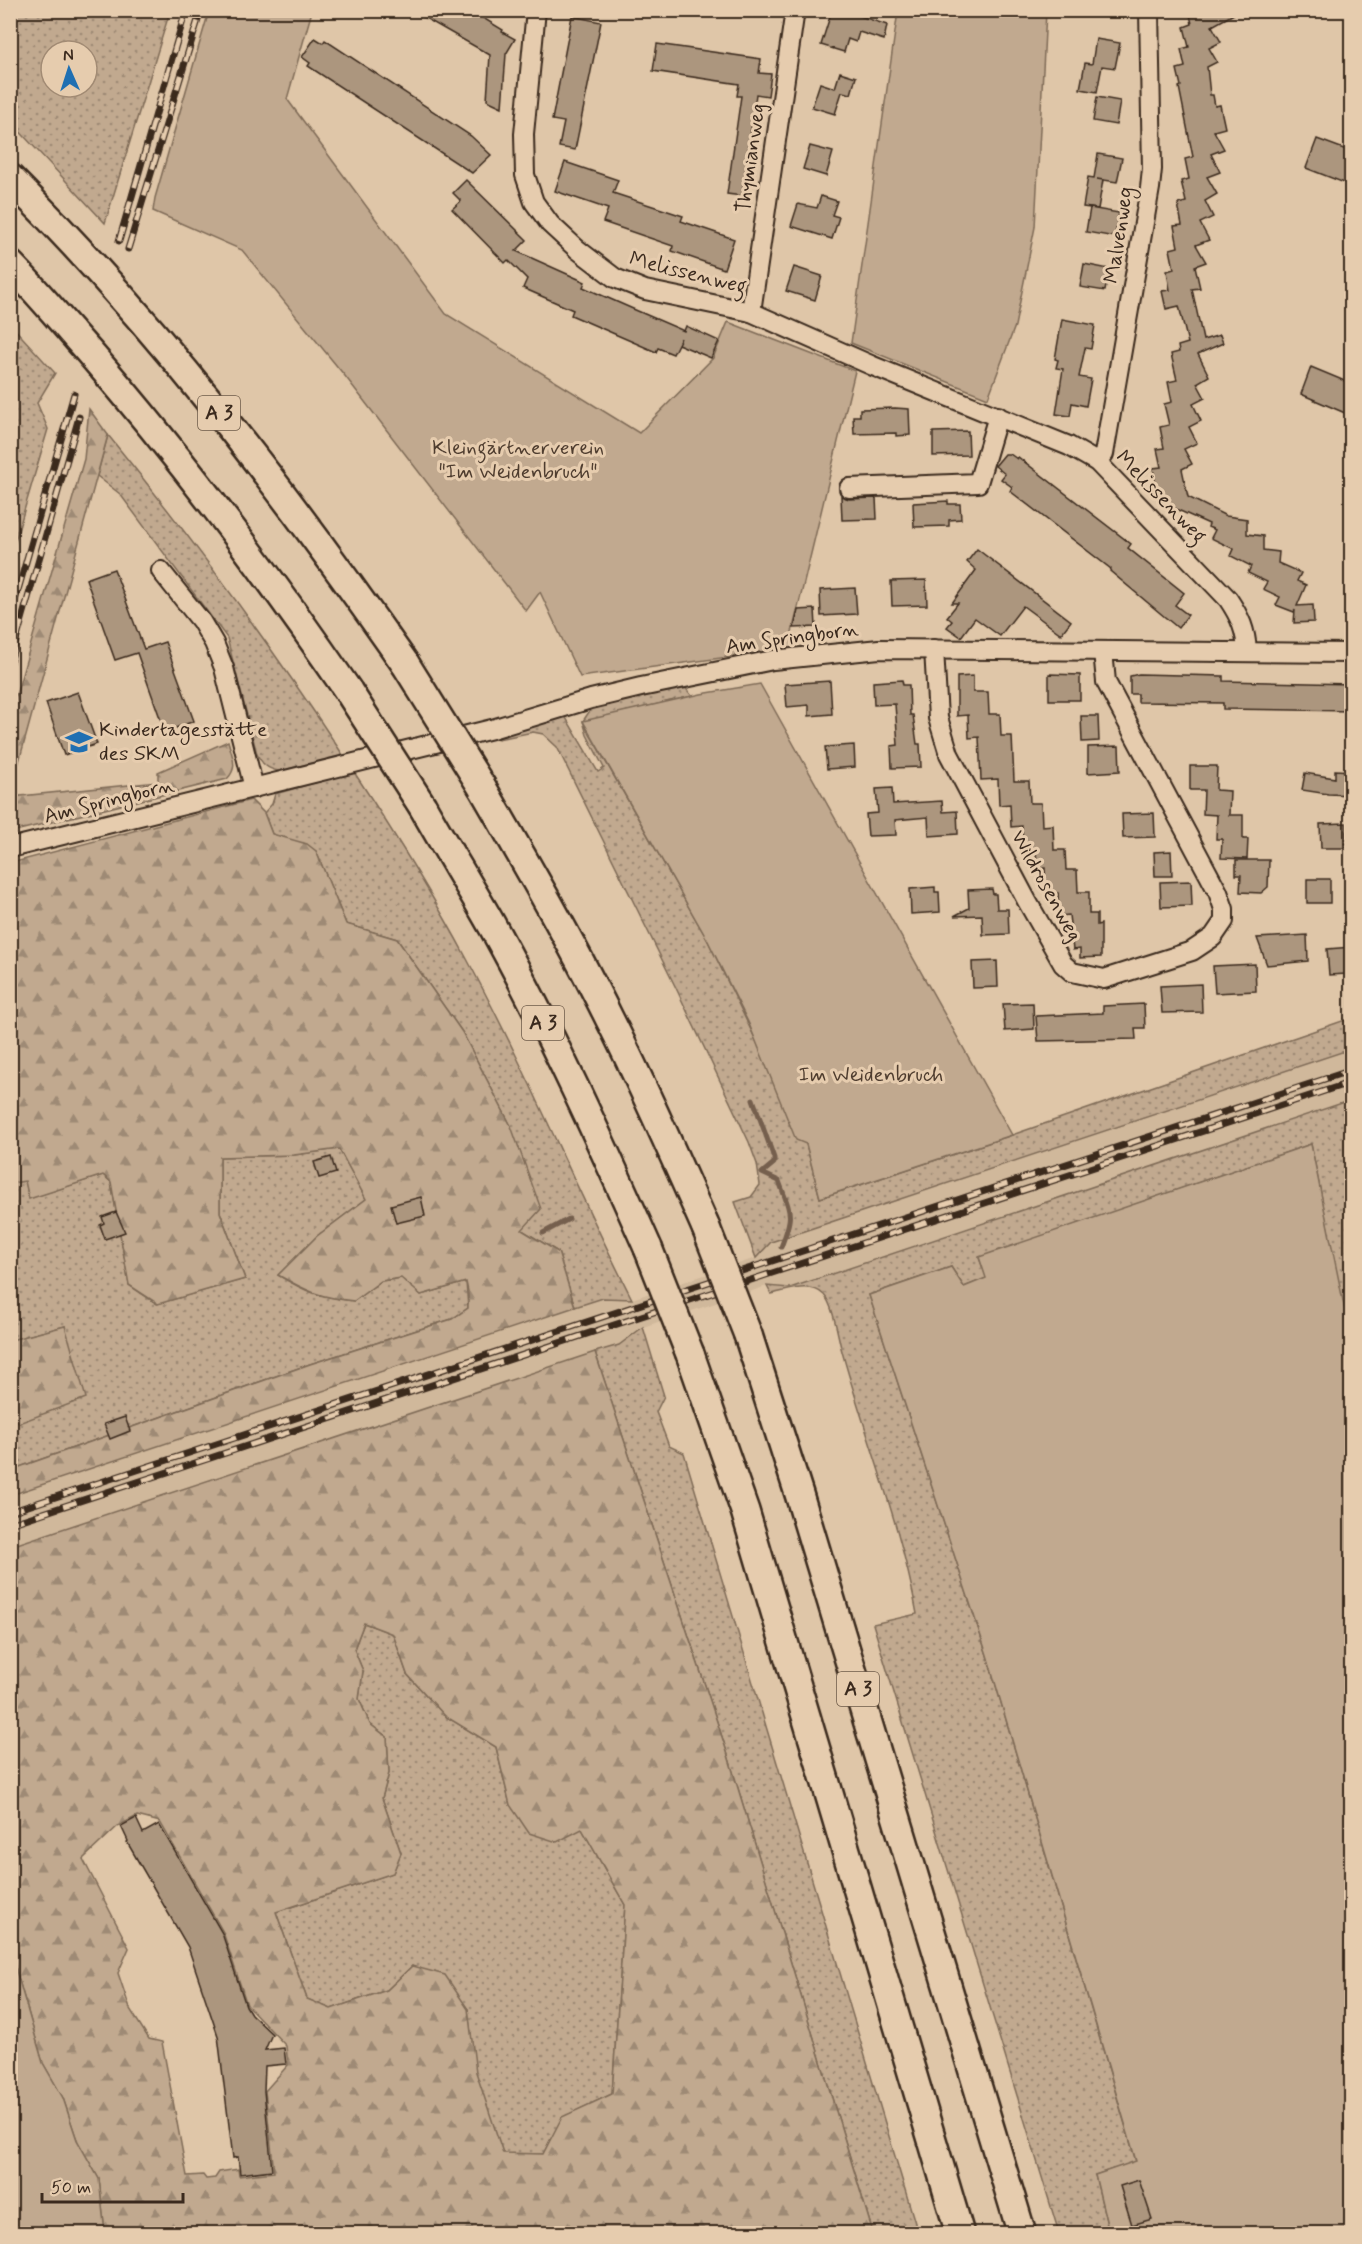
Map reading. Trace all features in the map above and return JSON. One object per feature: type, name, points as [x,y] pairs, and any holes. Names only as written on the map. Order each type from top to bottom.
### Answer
[{"type":"highway","name":"A 3","points":[[10,178],[53,221],[158,337],[253,454],[333,560],[406,665],[482,787],[548,900],[610,1018],[706,1228],[748,1335],[799,1494],[1022,2234]]},
{"type":"highway","name":"A 3","points":[[10,264],[124,392],[207,495],[280,592],[349,692],[423,807],[494,928],[601,1141],[648,1248],[690,1354],[745,1510],[960,2234]]},
{"type":"street","name":"Melissenweg","points":[[536,10],[524,134],[525,175],[534,201],[550,224],[615,278],[645,290],[751,312],[873,366],[1069,446],[1097,462],[1228,599],[1244,627],[1247,652]]},
{"type":"street","name":"Thymianweg","points":[[751,312],[795,10]]},
{"type":"street","name":"Malvenweg","points":[[1097,462],[1104,454],[1150,188],[1152,169],[1149,10]]},
{"type":"street","points":[[849,488],[978,483],[998,416]]},
{"type":"street","points":[[161,571],[201,621],[214,643],[224,668],[254,788]]},
{"type":"street","name":"Am Springborn","points":[[10,848],[492,729],[601,696],[810,655],[879,649],[1352,653]]},
{"type":"street","name":"Wildrosenweg","points":[[934,649],[938,718],[949,754],[1063,964],[1072,972],[1104,979],[1192,951],[1213,937],[1224,921],[1224,909],[1218,892],[1106,682],[1103,651]]},
{"type":"shaded area","points":[[1351,1049],[1351,1100],[790,1288],[767,1286],[643,1327],[619,1345],[11,1546],[10,1495],[603,1298],[632,1299],[756,1258],[771,1242]]},
{"type":"green space","points":[[10,11],[170,11],[105,223],[11,122]]},
{"type":"green space","name":"Kleingärtnerverein \"Im Weidenbruch\"","points":[[209,11],[312,11],[287,99],[446,314],[639,433],[713,358],[728,322],[855,371],[788,649],[580,677],[540,592],[526,611],[345,376],[242,250],[153,211]]},
{"type":"green space","points":[[898,11],[1046,11],[1035,227],[1015,326],[988,398],[851,343]]},
{"type":"green space","points":[[11,325],[55,373],[37,403],[48,429],[11,555]]},
{"type":"green space","points":[[89,409],[108,435],[11,791],[11,713],[84,459]]},
{"type":"green space","points":[[108,435],[230,592],[343,755],[279,771],[265,766],[261,761],[257,754],[227,638],[120,494],[97,476]]},
{"type":"green space","name":"Im Weidenbruch","points":[[760,684],[1012,1135],[820,1198],[806,1144],[796,1140],[749,1024],[708,941],[583,721],[701,694]]},
{"type":"green space","points":[[684,686],[692,696],[583,722],[591,709]]},
{"type":"green space","points":[[565,716],[598,772],[604,768],[587,735],[584,723],[708,941],[806,1144],[820,1198],[1012,1135],[1351,1018],[1351,1049],[771,1242],[756,1258],[735,1202],[751,1197],[760,1185],[757,1164],[749,1142],[557,747],[543,734],[533,732],[498,739],[495,734]]},
{"type":"green space","points":[[228,741],[234,766],[227,779],[11,832],[11,797],[158,782],[158,772]]},
{"type":"green space","points":[[354,772],[413,864],[467,959],[510,1043],[632,1299],[603,1298],[575,1307],[558,1252],[522,1230],[511,1126],[462,1032],[397,939],[346,924],[316,851],[272,834],[264,813],[272,804],[275,794]]},
{"type":"green space","points":[[251,800],[264,813],[272,834],[307,844],[316,851],[346,924],[397,939],[462,1032],[511,1126],[541,1209],[522,1230],[558,1252],[575,1307],[11,1495],[11,1470],[310,1364],[452,1319],[468,1308],[466,1282],[421,1295],[401,1278],[381,1281],[354,1301],[314,1293],[278,1275],[317,1236],[366,1199],[339,1149],[294,1155],[220,1157],[220,1212],[245,1279],[158,1304],[129,1285],[111,1182],[103,1175],[29,1199],[25,1181],[11,1183],[11,863]]},
{"type":"green space","points":[[1351,1100],[1351,1345],[1311,1144],[979,1258],[987,1278],[964,1287],[951,1267],[869,1295],[987,1655],[1136,2162],[1095,2175],[1109,2233],[1059,2233],[873,1624],[917,1614],[902,1548],[852,1387],[833,1315],[827,1300],[819,1291],[799,1288],[771,1294],[767,1286],[790,1288]]},
{"type":"green space","points":[[1311,1144],[1352,1345],[1351,2232],[1109,2233],[1095,2175],[1136,2161],[987,1655],[869,1295],[951,1267],[964,1287],[986,1278],[979,1257]]},
{"type":"green space","points":[[339,1149],[366,1199],[317,1236],[278,1275],[314,1293],[354,1301],[381,1281],[402,1278],[421,1295],[466,1282],[468,1308],[452,1319],[310,1364],[11,1470],[10,1415],[20,1423],[65,1326],[11,1340],[11,1183],[25,1181],[30,1198],[103,1175],[111,1182],[129,1285],[157,1304],[245,1279],[220,1212],[220,1157],[294,1155]]},
{"type":"green space","points":[[65,1326],[86,1398],[19,1423],[11,1415],[11,1340]]},
{"type":"green space","points":[[643,1327],[664,1396],[656,1412],[669,1446],[684,1453],[918,2233],[873,2233],[727,1752],[595,1352],[619,1345]]},
{"type":"green space","points":[[595,1352],[727,1752],[873,2233],[105,2233],[99,2179],[77,2140],[63,2098],[43,2063],[11,1953],[11,1546]],"holes":[[[364,1623],[393,1634],[407,1674],[445,1716],[496,1747],[510,1805],[529,1833],[557,1842],[582,1829],[625,1905],[612,2094],[562,2117],[543,2154],[503,2153],[476,2072],[468,2009],[445,1975],[412,1966],[387,1990],[331,2009],[307,1999],[276,1912],[393,1873],[401,1853],[382,1798],[389,1773],[387,1737],[370,1724],[359,1699],[363,1671],[354,1649]],[[137,1816],[160,1822],[223,1932],[247,2005],[286,2046],[288,2065],[265,2091],[274,2172],[239,2176],[238,2169],[219,2172],[215,2178],[206,2179],[203,2175],[187,2176],[162,2042],[149,2039],[130,2009],[118,1973],[129,1948],[83,1859],[118,1826]]]},
{"type":"green space","points":[[364,1623],[393,1634],[407,1674],[445,1716],[496,1747],[510,1805],[582,1829],[625,1905],[612,2094],[563,2117],[543,2154],[503,2154],[475,2072],[468,2009],[412,1966],[387,1990],[331,2009],[307,1999],[276,1912],[393,1873],[401,1853],[382,1798],[389,1773],[387,1737],[370,1724],[359,1699],[363,1671],[354,1649]]},
{"type":"green space","points":[[11,1953],[43,2063],[63,2098],[77,2140],[99,2179],[105,2233],[11,2233]]},
{"type":"building","points":[[411,10],[470,10],[515,39],[506,54],[502,107],[487,100],[490,55]]},
{"type":"building","points":[[832,10],[842,10],[887,25],[884,40],[859,32],[856,42],[848,39],[844,52],[821,45]]},
{"type":"building","points":[[1189,10],[1241,10],[1212,26],[1221,42],[1209,48],[1217,62],[1207,67],[1210,95],[1213,95],[1215,106],[1220,105],[1225,128],[1214,131],[1224,149],[1211,154],[1220,172],[1207,177],[1217,194],[1205,201],[1213,217],[1200,223],[1209,240],[1196,245],[1206,262],[1195,266],[1200,288],[1192,289],[1203,340],[1220,335],[1223,343],[1198,354],[1209,376],[1197,383],[1205,398],[1193,404],[1201,421],[1189,427],[1197,443],[1184,449],[1192,464],[1182,469],[1188,497],[1226,516],[1247,519],[1247,534],[1263,536],[1263,550],[1279,552],[1278,563],[1301,573],[1297,581],[1306,585],[1297,606],[1313,605],[1314,622],[1294,623],[1295,610],[1294,612],[1276,605],[1280,597],[1263,589],[1267,582],[1248,573],[1251,566],[1231,556],[1234,549],[1211,538],[1215,530],[1208,527],[1209,524],[1158,501],[1153,468],[1161,467],[1157,449],[1164,448],[1160,427],[1169,425],[1164,404],[1172,402],[1168,382],[1177,380],[1171,354],[1179,352],[1178,346],[1188,343],[1179,306],[1166,309],[1162,291],[1170,290],[1167,271],[1174,269],[1170,249],[1178,247],[1174,226],[1182,225],[1178,204],[1186,202],[1181,181],[1189,179],[1185,159],[1193,157],[1177,69],[1185,67],[1181,49],[1189,47],[1184,27],[1192,24]]},
{"type":"building","points":[[572,16],[601,22],[575,150],[559,147],[564,122],[552,120]]},
{"type":"building","points":[[315,38],[323,43],[325,40],[471,136],[491,155],[472,173],[308,66],[310,63],[302,57]]},
{"type":"building","points":[[1096,39],[1120,43],[1115,68],[1102,66],[1097,92],[1080,89],[1085,63],[1092,64]]},
{"type":"building","points":[[657,44],[761,59],[759,73],[771,74],[768,96],[756,94],[742,196],[727,194],[741,96],[737,96],[739,84],[653,71]]},
{"type":"building","points":[[840,72],[856,77],[851,94],[842,92],[835,114],[812,107],[820,83],[835,88]]},
{"type":"building","points":[[1097,97],[1120,101],[1116,125],[1093,121]]},
{"type":"building","points":[[1317,139],[1352,152],[1352,186],[1306,168]]},
{"type":"building","points":[[810,146],[833,152],[826,176],[803,169]]},
{"type":"building","points":[[1098,154],[1122,158],[1117,182],[1097,179],[1103,180],[1098,209],[1083,207],[1088,177],[1094,178]]},
{"type":"building","points":[[565,162],[618,180],[613,193],[683,216],[681,221],[734,239],[724,269],[672,251],[673,246],[603,222],[608,209],[555,191]]},
{"type":"building","points":[[466,180],[527,240],[516,251],[585,282],[583,287],[684,331],[686,326],[719,341],[711,358],[678,344],[673,354],[658,348],[656,352],[571,315],[573,310],[523,288],[527,279],[508,260],[505,263],[452,209],[461,201],[453,193]]},
{"type":"building","points":[[821,196],[837,201],[832,215],[839,217],[832,239],[791,226],[798,204],[817,208]]},
{"type":"building","points":[[1090,208],[1119,213],[1115,237],[1086,232]]},
{"type":"building","points":[[1084,264],[1109,269],[1105,291],[1080,287]]},
{"type":"building","points":[[794,267],[822,276],[815,300],[786,291]]},
{"type":"building","points":[[1062,319],[1095,325],[1091,349],[1085,348],[1079,377],[1091,379],[1086,406],[1072,403],[1070,416],[1056,414],[1063,369],[1056,368],[1058,360],[1055,359]]},
{"type":"building","points":[[1311,367],[1352,384],[1352,416],[1301,394]]},
{"type":"building","points":[[860,409],[909,409],[910,435],[854,434],[853,416],[860,416]]},
{"type":"building","points":[[968,431],[969,455],[933,456],[933,432]]},
{"type":"building","points":[[1005,454],[1010,454],[1017,459],[1018,457],[1131,544],[1128,548],[1184,593],[1175,605],[1188,615],[1178,628],[1110,571],[1111,569],[1010,491],[1012,487],[1001,479],[1005,474],[995,466]]},
{"type":"building","points":[[841,496],[849,499],[876,498],[877,519],[842,520]]},
{"type":"building","points":[[948,501],[948,504],[960,504],[961,519],[949,520],[949,526],[914,527],[913,503]]},
{"type":"building","points":[[977,549],[1071,621],[1061,634],[1023,606],[1000,636],[975,618],[961,637],[947,627],[952,621],[947,617],[958,603],[952,603],[976,570],[967,562]]},
{"type":"building","points":[[114,569],[144,649],[165,642],[194,721],[165,732],[137,653],[115,660],[86,579]]},
{"type":"building","points":[[926,580],[927,605],[892,606],[891,581]]},
{"type":"building","points":[[855,588],[857,614],[821,616],[820,590]]},
{"type":"building","points":[[815,609],[816,627],[794,628],[798,610]]},
{"type":"building","points":[[1049,674],[1080,675],[1080,700],[1049,700]]},
{"type":"building","points":[[1139,674],[1223,676],[1223,681],[1352,684],[1352,711],[1223,709],[1223,703],[1138,702],[1138,694],[1130,694],[1130,676]]},
{"type":"building","points":[[973,676],[973,692],[988,692],[989,714],[1000,714],[1001,736],[1012,736],[1014,781],[1029,781],[1030,803],[1041,803],[1042,826],[1053,825],[1054,850],[1065,850],[1066,870],[1077,870],[1078,892],[1089,892],[1089,914],[1097,914],[1097,925],[1101,924],[1101,957],[1080,958],[1080,949],[1073,950],[1069,915],[1059,916],[1058,893],[1046,893],[1045,868],[1037,869],[1036,849],[1023,849],[1022,826],[1011,827],[1010,804],[999,805],[998,779],[981,780],[979,737],[969,738],[968,715],[957,716],[957,677]]},
{"type":"building","points":[[902,680],[903,685],[909,685],[910,715],[913,715],[917,744],[920,744],[921,767],[892,768],[891,746],[898,745],[895,704],[874,705],[873,682]]},
{"type":"building","points":[[830,681],[832,714],[809,716],[809,705],[787,707],[785,684]]},
{"type":"building","points":[[78,692],[97,744],[64,755],[46,703]]},
{"type":"building","points":[[1081,716],[1098,716],[1099,741],[1082,742]]},
{"type":"building","points":[[854,745],[855,767],[827,769],[825,747]]},
{"type":"building","points":[[1119,746],[1120,771],[1088,773],[1088,747]]},
{"type":"building","points":[[1190,766],[1217,766],[1216,790],[1230,791],[1229,815],[1243,815],[1243,839],[1248,839],[1247,859],[1221,858],[1222,839],[1216,839],[1217,815],[1203,814],[1204,790],[1190,790]]},
{"type":"building","points":[[1335,770],[1352,771],[1352,795],[1302,790],[1305,773],[1335,778]]},
{"type":"building","points":[[892,788],[893,804],[942,801],[943,812],[957,811],[958,834],[929,836],[928,817],[895,820],[896,835],[868,836],[866,814],[878,813],[876,789]]},
{"type":"building","points":[[1154,813],[1155,837],[1123,838],[1122,814]]},
{"type":"building","points":[[1346,823],[1346,848],[1321,848],[1320,824]]},
{"type":"building","points":[[1171,851],[1172,876],[1155,876],[1154,852]]},
{"type":"building","points":[[1236,860],[1269,860],[1268,887],[1261,893],[1240,892],[1241,875],[1236,875]]},
{"type":"building","points":[[1307,879],[1330,879],[1330,903],[1307,903]]},
{"type":"building","points":[[1191,881],[1192,906],[1161,907],[1160,882]]},
{"type":"building","points":[[935,887],[935,892],[939,892],[940,912],[911,914],[910,889]]},
{"type":"building","points":[[992,889],[993,894],[996,894],[997,909],[1008,909],[1009,934],[983,935],[982,915],[954,916],[969,908],[968,890]]},
{"type":"building","points":[[1307,935],[1308,961],[1267,965],[1257,938]]},
{"type":"building","points":[[1352,947],[1352,971],[1347,974],[1329,975],[1327,949]]},
{"type":"building","points":[[997,961],[998,987],[973,988],[972,962]]},
{"type":"building","points":[[1255,964],[1256,991],[1215,993],[1213,966]]},
{"type":"building","points":[[1201,984],[1202,1012],[1162,1013],[1160,986]]},
{"type":"building","points":[[1033,1003],[1034,1029],[1005,1031],[1003,1004]]},
{"type":"building","points":[[1144,1004],[1145,1028],[1135,1028],[1136,1039],[1038,1041],[1036,1016],[1103,1013],[1103,1006]]},
{"type":"building","points":[[331,1157],[336,1173],[319,1178],[314,1162]]},
{"type":"building","points":[[421,1197],[425,1216],[396,1223],[391,1205]]},
{"type":"building","points":[[116,1212],[125,1232],[105,1239],[100,1225],[104,1223],[102,1217]]},
{"type":"building","points":[[125,1417],[130,1431],[110,1439],[104,1424]]},
{"type":"building","points":[[136,1818],[143,1833],[159,1824],[222,1933],[246,2006],[272,2034],[265,2050],[284,2048],[286,2064],[265,2066],[264,2091],[272,2170],[240,2174],[238,2157],[233,2158],[218,2036],[188,1947],[127,1842],[121,1826]]},
{"type":"building","points":[[1139,2180],[1152,2219],[1132,2225],[1120,2186]]},
{"type":"waterway","points":[[753,1099],[774,1158],[774,1163],[762,1173],[779,1181],[788,1207],[788,1227],[781,1247]]},
{"type":"waterway","points":[[543,1233],[569,1219]]},
{"type":"railway","points":[[119,241],[186,10]]},
{"type":"railway","points":[[128,249],[201,10]]},
{"type":"railway","points":[[10,618],[74,394]]},
{"type":"railway","points":[[10,662],[79,417]]},
{"type":"railway","points":[[10,1512],[1352,1070]]},
{"type":"railway","points":[[10,1524],[1352,1082]]},
{"type":"place","name":"Kindertagesstätte des SKM","points":[[79,742]]}]
